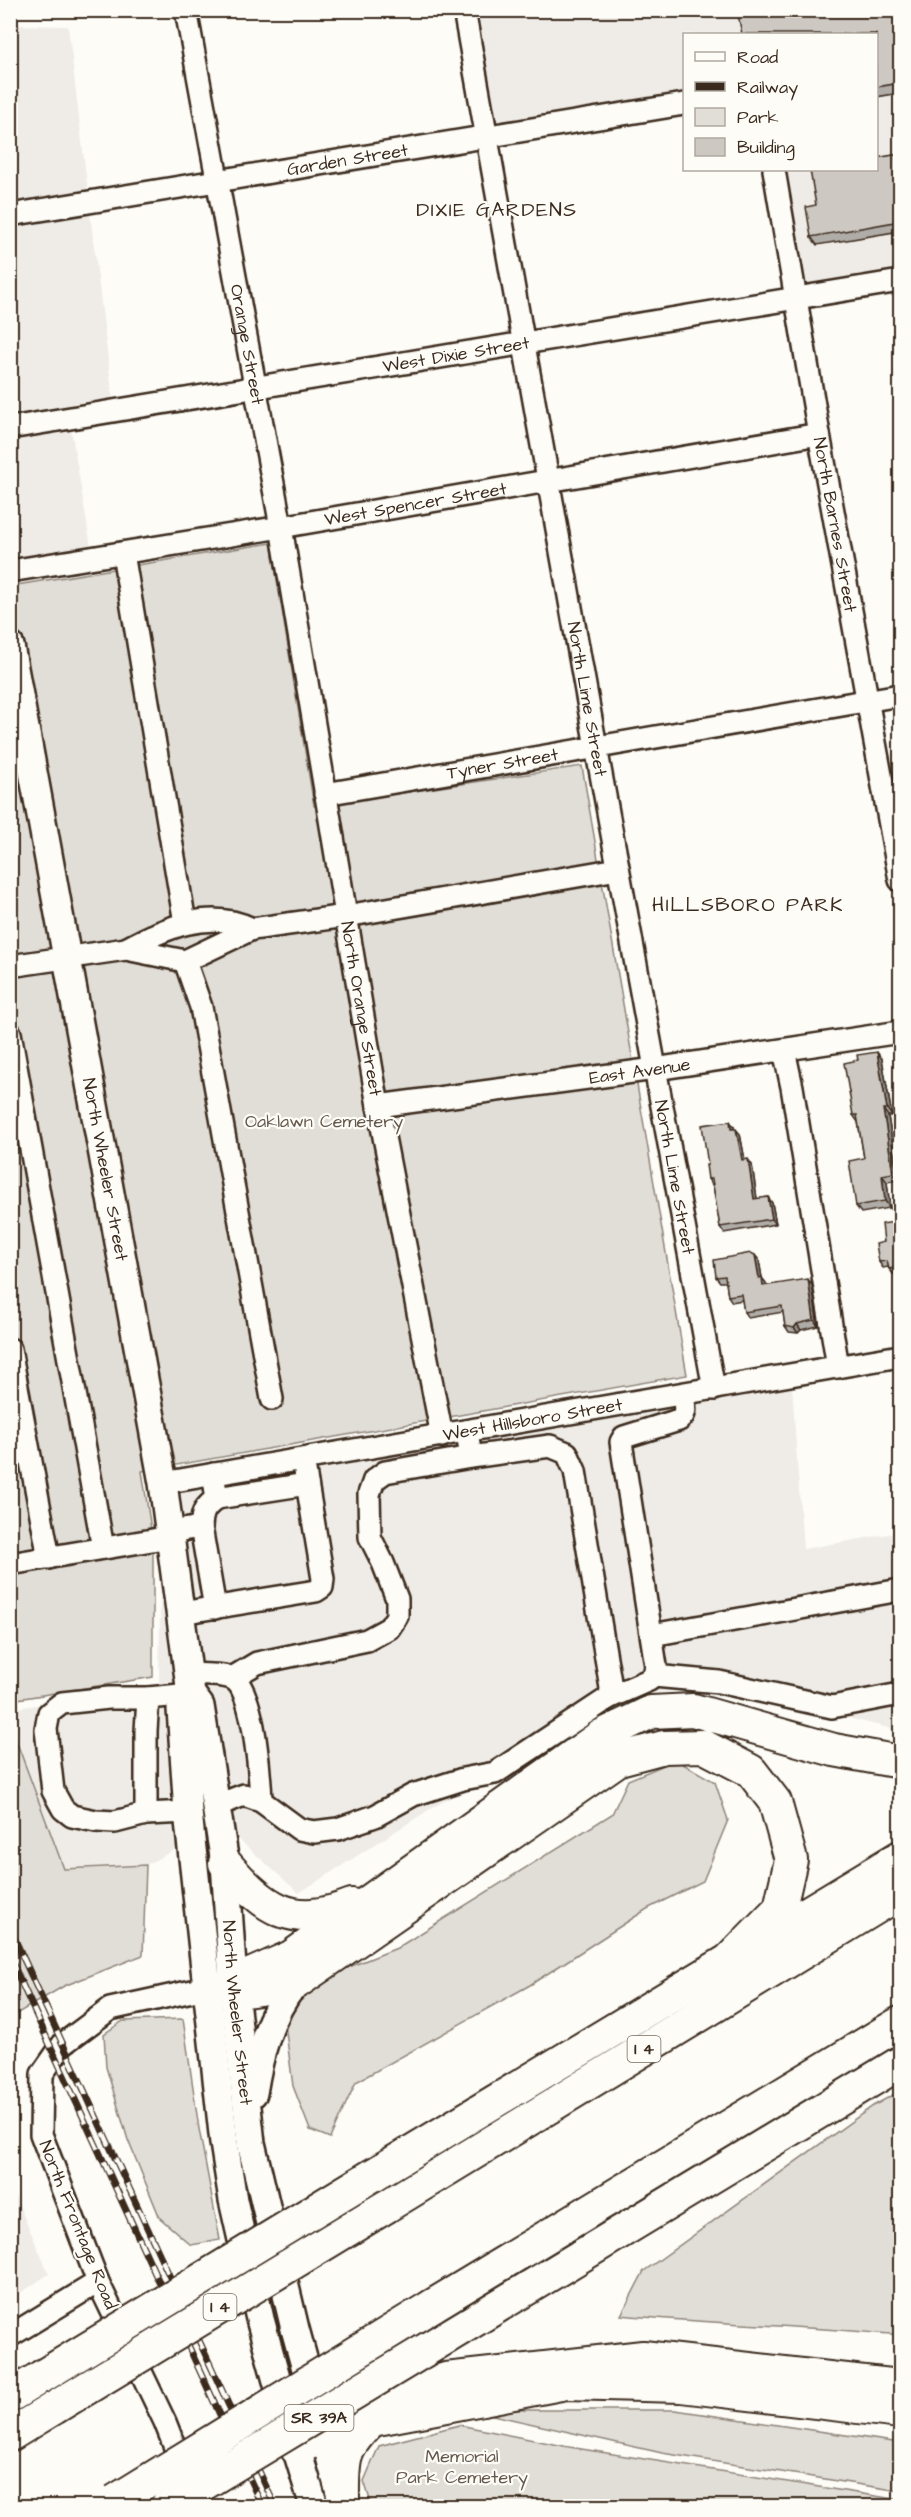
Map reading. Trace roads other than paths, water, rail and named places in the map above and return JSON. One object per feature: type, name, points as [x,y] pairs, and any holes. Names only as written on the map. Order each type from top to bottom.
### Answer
[{"type":"highway","points":[[219,1985],[291,1957],[384,1893],[601,1736],[651,1712],[693,1710],[834,1750],[900,1762]]},
{"type":"highway","points":[[219,1985],[246,1991],[294,1984],[619,1759],[663,1747],[703,1746],[751,1771],[775,1802],[791,1860],[780,1908],[728,1961]]},
{"type":"highway","points":[[10,2396],[900,1857]]},
{"type":"highway","points":[[225,1863],[251,1893],[271,1907],[290,1913],[308,1916],[329,1914],[384,1893]]},
{"type":"highway","name":"I 4","points":[[10,2435],[900,1893]]},
{"type":"highway","points":[[110,2504],[900,2023]]},
{"type":"highway","points":[[167,2506],[900,2063]]},
{"type":"highway","points":[[861,2087],[900,2067]]},
{"type":"highway","points":[[307,2433],[446,2379],[643,2357],[900,2386]]},
{"type":"highway","points":[[307,2433],[566,2383],[681,2386],[900,2412]]},
{"type":"highway","points":[[334,2506],[347,2449],[372,2420]]},
{"type":"main road","name":"North Wheeler Street","points":[[10,646],[163,1482],[189,1677],[200,1706],[225,1863],[219,1985],[225,2154],[233,2200],[261,2319],[307,2433]]},
{"type":"main road","name":"North Wheeler Street","points":[[189,1677],[181,1709],[188,1812],[219,1985],[295,2330],[307,2433]]},
{"type":"main road","points":[[249,2127],[262,2049],[278,2006],[294,1984]]},
{"type":"main road","name":"SR 39A","points":[[307,2433],[334,2506]]},
{"type":"street","name":"Orange Street","points":[[186,10],[281,527],[325,794]]},
{"type":"street","name":"North Lime Street","points":[[464,10],[654,1069],[714,1389]]},
{"type":"street","name":"Garden Street","points":[[10,215],[683,104]]},
{"type":"street","name":"North Barnes Street","points":[[774,171],[819,434],[900,880]]},
{"type":"street","name":"West Dixie Street","points":[[10,428],[900,281]]},
{"type":"street","name":"West Spencer Street","points":[[10,571],[281,527],[819,434]]},
{"type":"street","points":[[123,553],[184,917],[192,921]]},
{"type":"street","name":"Tyner Street","points":[[325,794],[900,695]]},
{"type":"street","name":"North Orange Street","points":[[325,794],[378,1106],[442,1436]]},
{"type":"street","points":[[10,966],[126,949],[185,961],[252,929],[346,916],[618,869]]},
{"type":"street","points":[[126,949],[158,931],[192,921],[238,922],[252,929]]},
{"type":"street","points":[[185,961],[201,1007],[272,1399]]},
{"type":"street","name":"East Avenue","points":[[378,1106],[654,1069],[900,1032]]},
{"type":"street","points":[[10,1033],[103,1548]]},
{"type":"street","points":[[784,1050],[838,1367]]},
{"type":"street","points":[[10,1349],[49,1558]]},
{"type":"street","name":"West Hillsboro Street","points":[[163,1482],[467,1432],[900,1356]]},
{"type":"street","points":[[654,1676],[656,1666],[652,1635],[621,1442],[624,1437],[679,1420],[685,1412],[683,1394]]},
{"type":"street","points":[[467,1432],[471,1457]]},
{"type":"street","points":[[188,1812],[146,1814],[115,1822],[72,1816],[63,1809],[53,1791],[45,1729],[49,1713],[62,1703],[109,1698],[148,1698],[189,1677],[232,1678],[257,1663],[367,1640],[389,1628],[397,1616],[397,1599],[370,1537],[369,1494],[374,1480],[385,1472],[550,1446],[567,1453],[576,1472],[610,1697]]},
{"type":"street","points":[[181,1613],[316,1591],[322,1587],[323,1579],[303,1459]]},
{"type":"street","points":[[213,1474],[217,1498]]},
{"type":"street","points":[[215,1608],[201,1527],[201,1514],[205,1507],[217,1498],[307,1484]]},
{"type":"street","points":[[10,1564],[103,1548],[201,1527]]},
{"type":"street","points":[[652,1635],[900,1590]]},
{"type":"street","points":[[215,1806],[244,1796],[261,1801],[299,1829],[315,1832],[338,1829],[375,1816],[412,1796],[463,1779],[495,1773],[610,1697],[654,1676],[719,1682],[832,1707],[900,1694]]},
{"type":"street","points":[[232,1678],[243,1687],[249,1709],[260,1774],[261,1801]]},
{"type":"street","points":[[146,1814],[148,1698]]},
{"type":"street","name":"North Frontage Road","points":[[198,2506],[165,2422],[98,2282],[41,2134],[42,2074],[63,2044],[110,2009],[219,1985]]},
{"type":"street","points":[[10,2336],[98,2282]]},
{"type":"railway","points":[[10,1929],[275,2506]]},
{"type":"railway","points":[[10,1958],[262,2506]]},
{"type":"district","name":"DIXIE GARDENS","points":[[497,210]]},
{"type":"district","name":"HILLSBORO PARK","points":[[748,905]]},
{"type":"park label","name":"Oaklawn Cemetery","points":[[324,1121]]},
{"type":"park label","name":"Memorial Park Cemetery","points":[[462,2466]]}]
